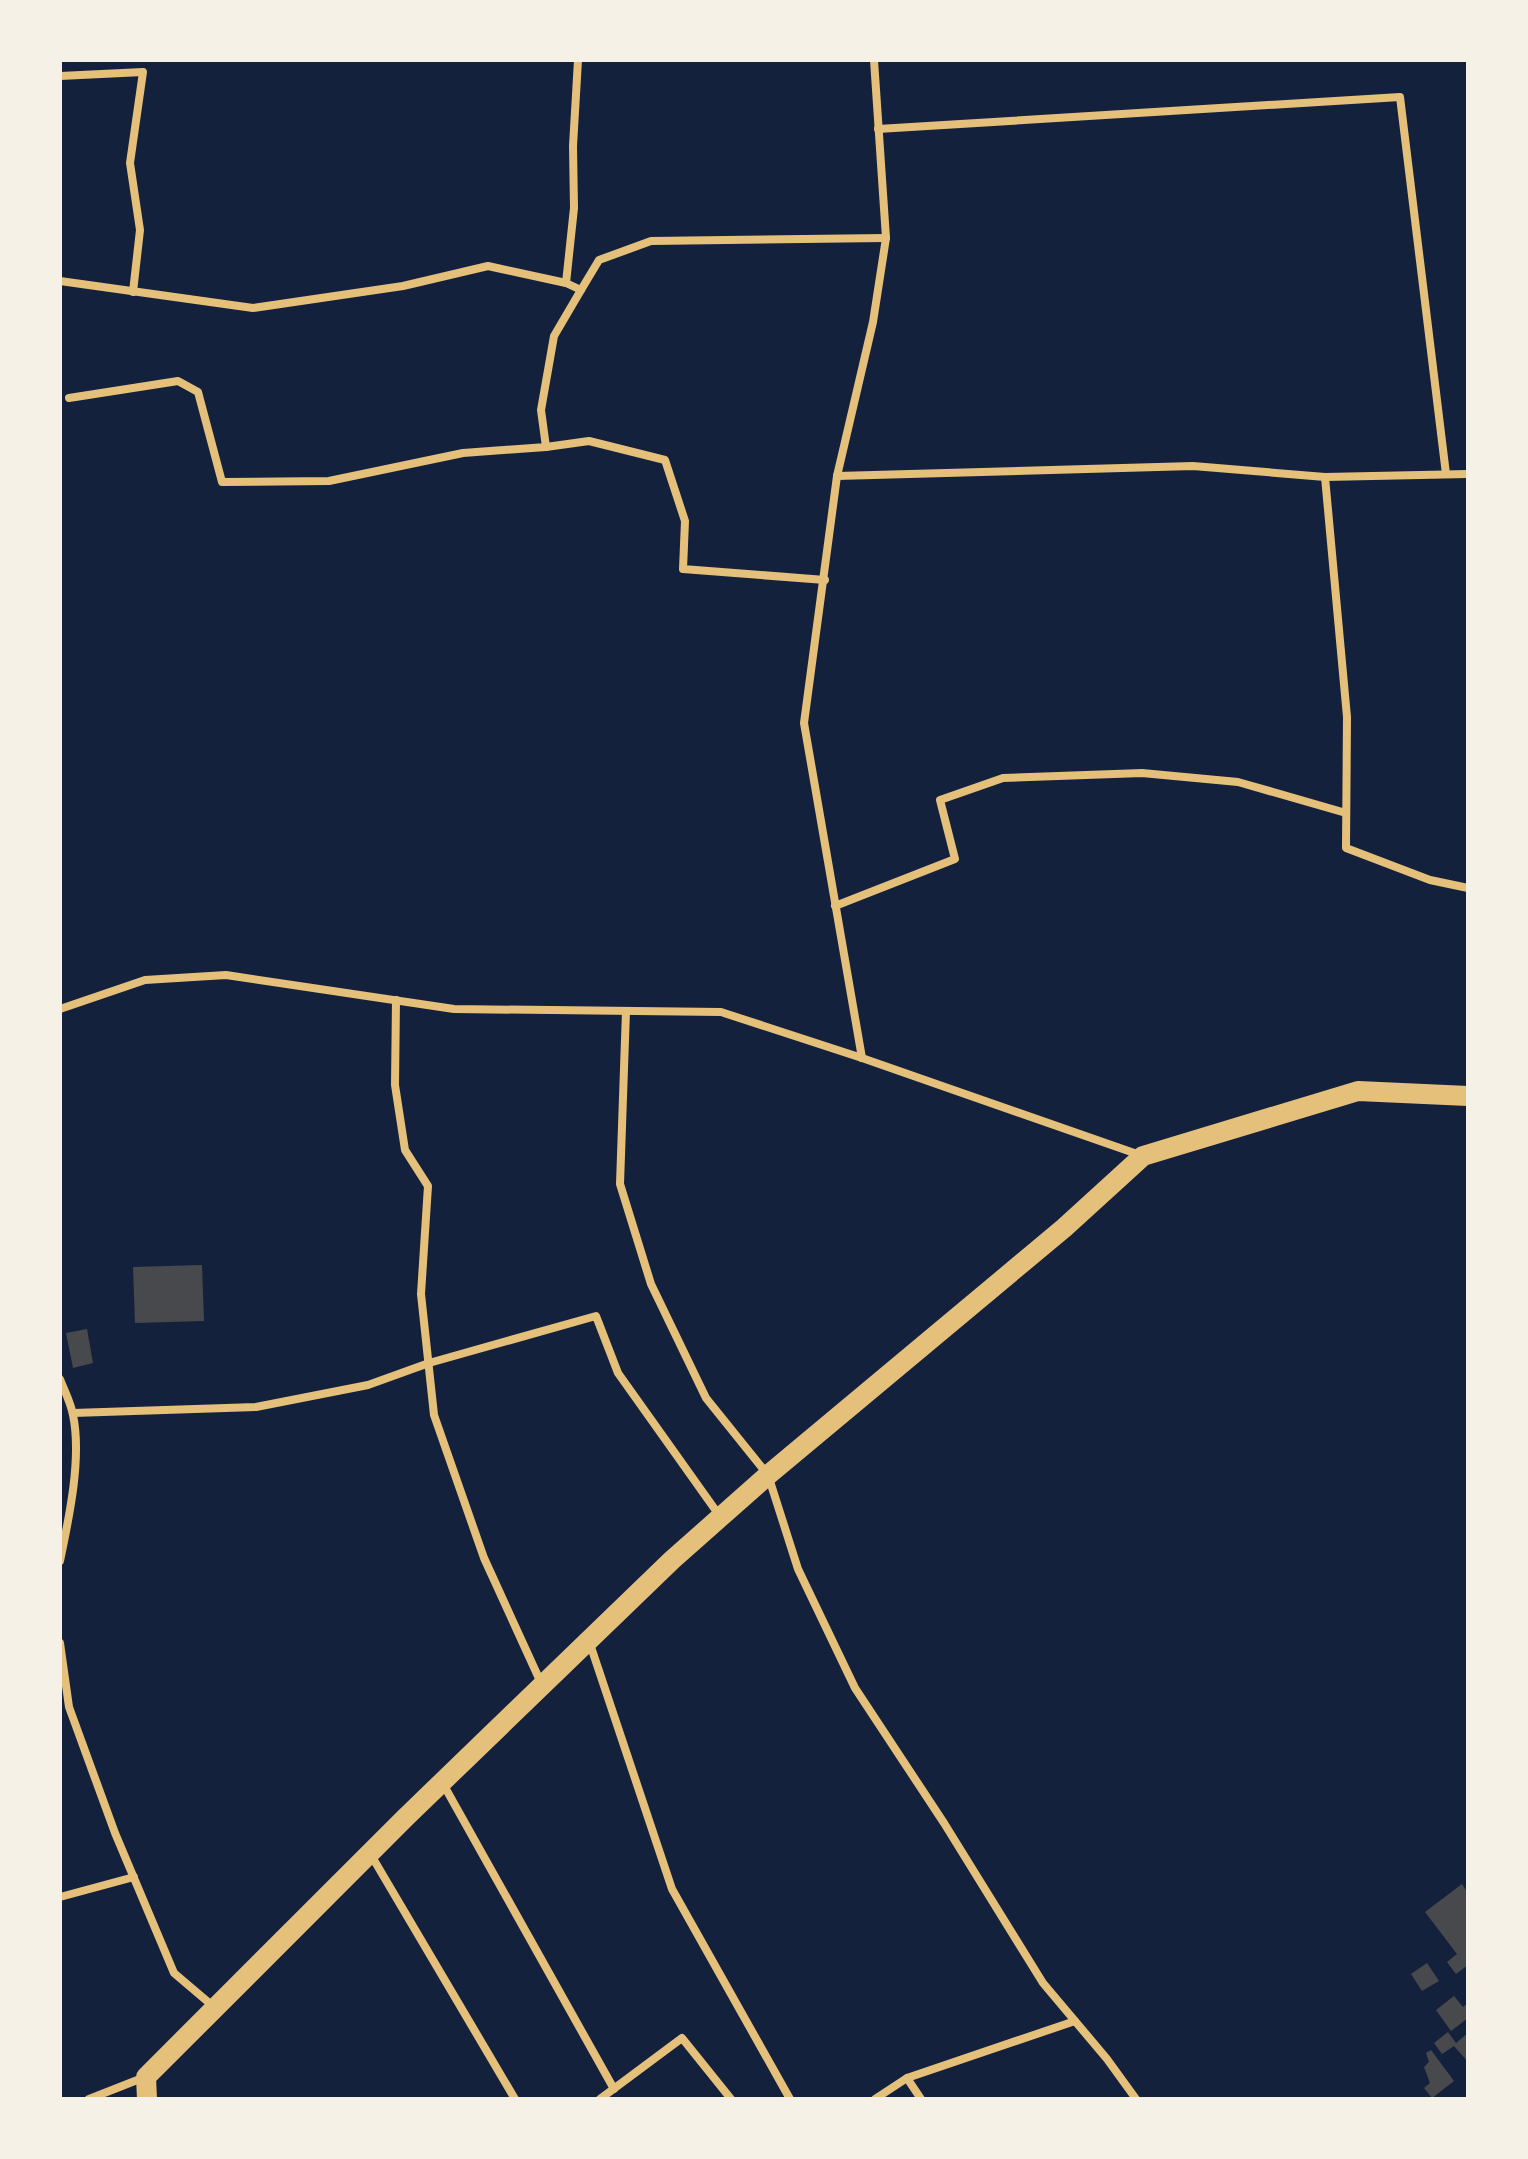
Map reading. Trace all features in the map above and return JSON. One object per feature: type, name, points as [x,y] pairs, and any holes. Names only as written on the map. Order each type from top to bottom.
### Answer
[{"type":"main road","points":[[147,2099],[146,2077],[589,1640],[768,1475],[1064,1228],[1143,1156],[1358,1091],[1468,1096]]},
{"type":"street","points":[[566,283],[574,208],[573,146],[578,60]]},
{"type":"street","points":[[862,1058],[804,723],[837,476],[873,322],[886,238],[874,60]]},
{"type":"street","points":[[60,76],[143,72],[130,163],[140,230],[133,292]]},
{"type":"street","points":[[878,129],[1400,97],[1446,474]]},
{"type":"street","points":[[546,447],[541,410],[554,336],[599,260],[651,241],[886,238]]},
{"type":"street","points":[[60,281],[253,308],[403,286],[488,266],[566,283],[581,290]]},
{"type":"street","points":[[69,398],[178,381],[198,392],[222,482],[329,481],[463,453],[589,441],[665,460],[685,521],[683,569],[825,580]]},
{"type":"street","points":[[837,476],[1193,466],[1325,477],[1468,474]]},
{"type":"street","points":[[1325,477],[1347,717],[1346,848],[1430,880],[1468,888]]},
{"type":"street","points":[[835,906],[955,859],[940,800],[1003,778],[1142,773],[1238,782],[1346,813]]},
{"type":"street","points":[[60,1009],[145,980],[226,975],[454,1009],[721,1012],[1143,1156]]},
{"type":"street","points":[[396,1000],[395,1085],[405,1150],[428,1186],[421,1294],[434,1415],[484,1558],[542,1685]]},
{"type":"street","points":[[626,1011],[620,1184],[651,1284],[706,1398],[768,1475],[798,1569],[855,1688],[944,1823],[1043,1983],[1136,2099]]},
{"type":"street","points":[[73,1413],[256,1407],[368,1385],[429,1363],[596,1316],[618,1373],[721,1517]]},
{"type":"street","points":[[60,1379],[73,1413],[75,1430],[72,1499],[60,1561]]},
{"type":"street","points":[[589,1640],[672,1889],[790,2099]]},
{"type":"street","points":[[60,1643],[69,1707],[115,1833],[174,1973],[215,2008]]},
{"type":"street","points":[[442,1782],[614,2089]]},
{"type":"street","points":[[370,1853],[515,2099]]},
{"type":"street","points":[[60,1897],[134,1877]]},
{"type":"street","points":[[875,2099],[907,2078],[1075,2021]]},
{"type":"street","points":[[600,2099],[682,2038],[731,2099]]},
{"type":"street","points":[[89,2099],[146,2077]]},
{"type":"street","points":[[907,2078],[921,2099]]},
{"type":"building","points":[[202,1265],[204,1321],[135,1323],[133,1267]]},
{"type":"building","points":[[87,1329],[93,1363],[73,1368],[66,1333]]},
{"type":"building","points":[[1462,1884],[1468,1893],[1468,1965],[1456,1974],[1447,1962],[1457,1954],[1425,1912]]},
{"type":"building","points":[[1427,1963],[1439,1981],[1422,1991],[1411,1974]]},
{"type":"building","points":[[1454,1996],[1463,2007],[1468,2003],[1468,2018],[1451,2031],[1436,2010]]},
{"type":"building","points":[[1448,2032],[1456,2043],[1468,2033],[1468,2062],[1454,2046],[1442,2054],[1434,2043]]},
{"type":"building","points":[[1431,2050],[1454,2081],[1432,2098],[1424,2088],[1430,2083],[1424,2067],[1429,2062],[1426,2053]]}]
